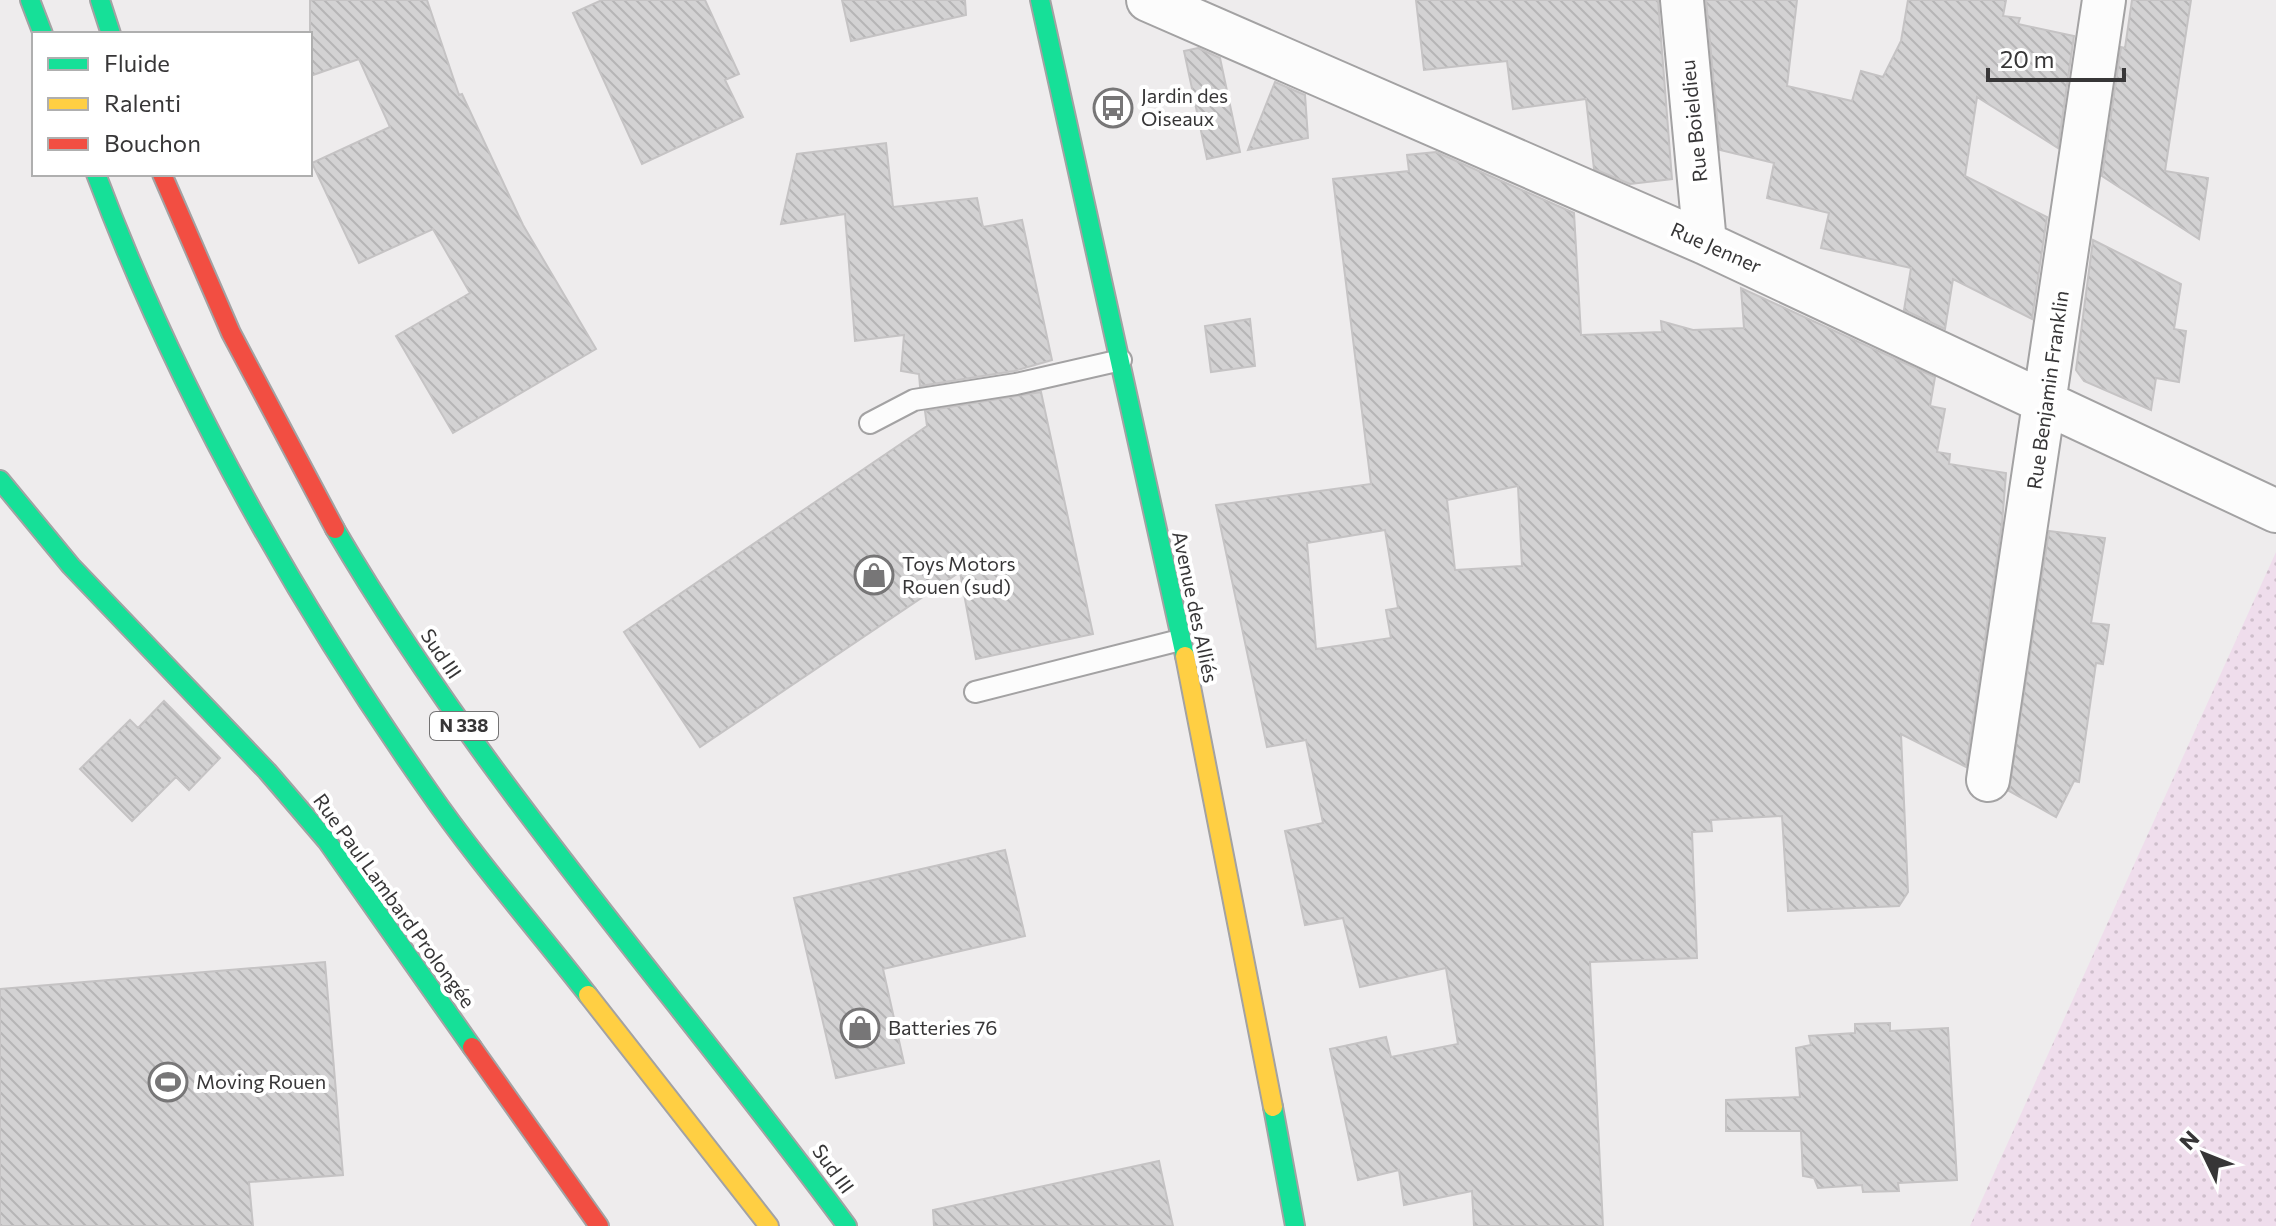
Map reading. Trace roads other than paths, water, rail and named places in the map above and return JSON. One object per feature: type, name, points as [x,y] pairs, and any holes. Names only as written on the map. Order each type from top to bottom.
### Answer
[{"type":"main road","points":[[30,0],[42,32]]},
{"type":"main road","points":[[100,0],[110,32]]},
{"type":"main road","name":"Avenue des Alliés","points":[[1040,0],[1080,160],[1180,640],[1248,970],[1295,1226]]},
{"type":"main road","name":"N 338","points":[[97,176],[124,249],[231,474],[332,646],[429,792],[769,1226]]},
{"type":"main road","name":"Sud III","points":[[163,176],[189,244],[317,501],[403,638],[504,784],[781,1135],[847,1226]]},
{"type":"main road","name":"Rue Paul Lambard Prolongée","points":[[0,480],[71,566],[204,703],[327,841],[599,1226]]},
{"type":"street","name":"Rue Jenner","points":[[1148,0],[1705,243],[2276,511]]},
{"type":"street","name":"Rue Boieldieu","points":[[1682,0],[1705,243]]},
{"type":"street","name":"Rue Benjamin Franklin","points":[[1988,780],[2104,0]]},
{"type":"lane","points":[[870,423],[914,400],[1016,384],[1121,360]]},
{"type":"lane","points":[[975,692],[1180,640]]},
{"type":"place","name":"Jardin des Oiseaux","points":[[1113,108]]},
{"type":"place","name":"Toys Motors Rouen (sud)","points":[[874,575]]},
{"type":"place","name":"Batteries 76","points":[[860,1028]]},
{"type":"place","name":"Moving Rouen","points":[[168,1082]]}]
